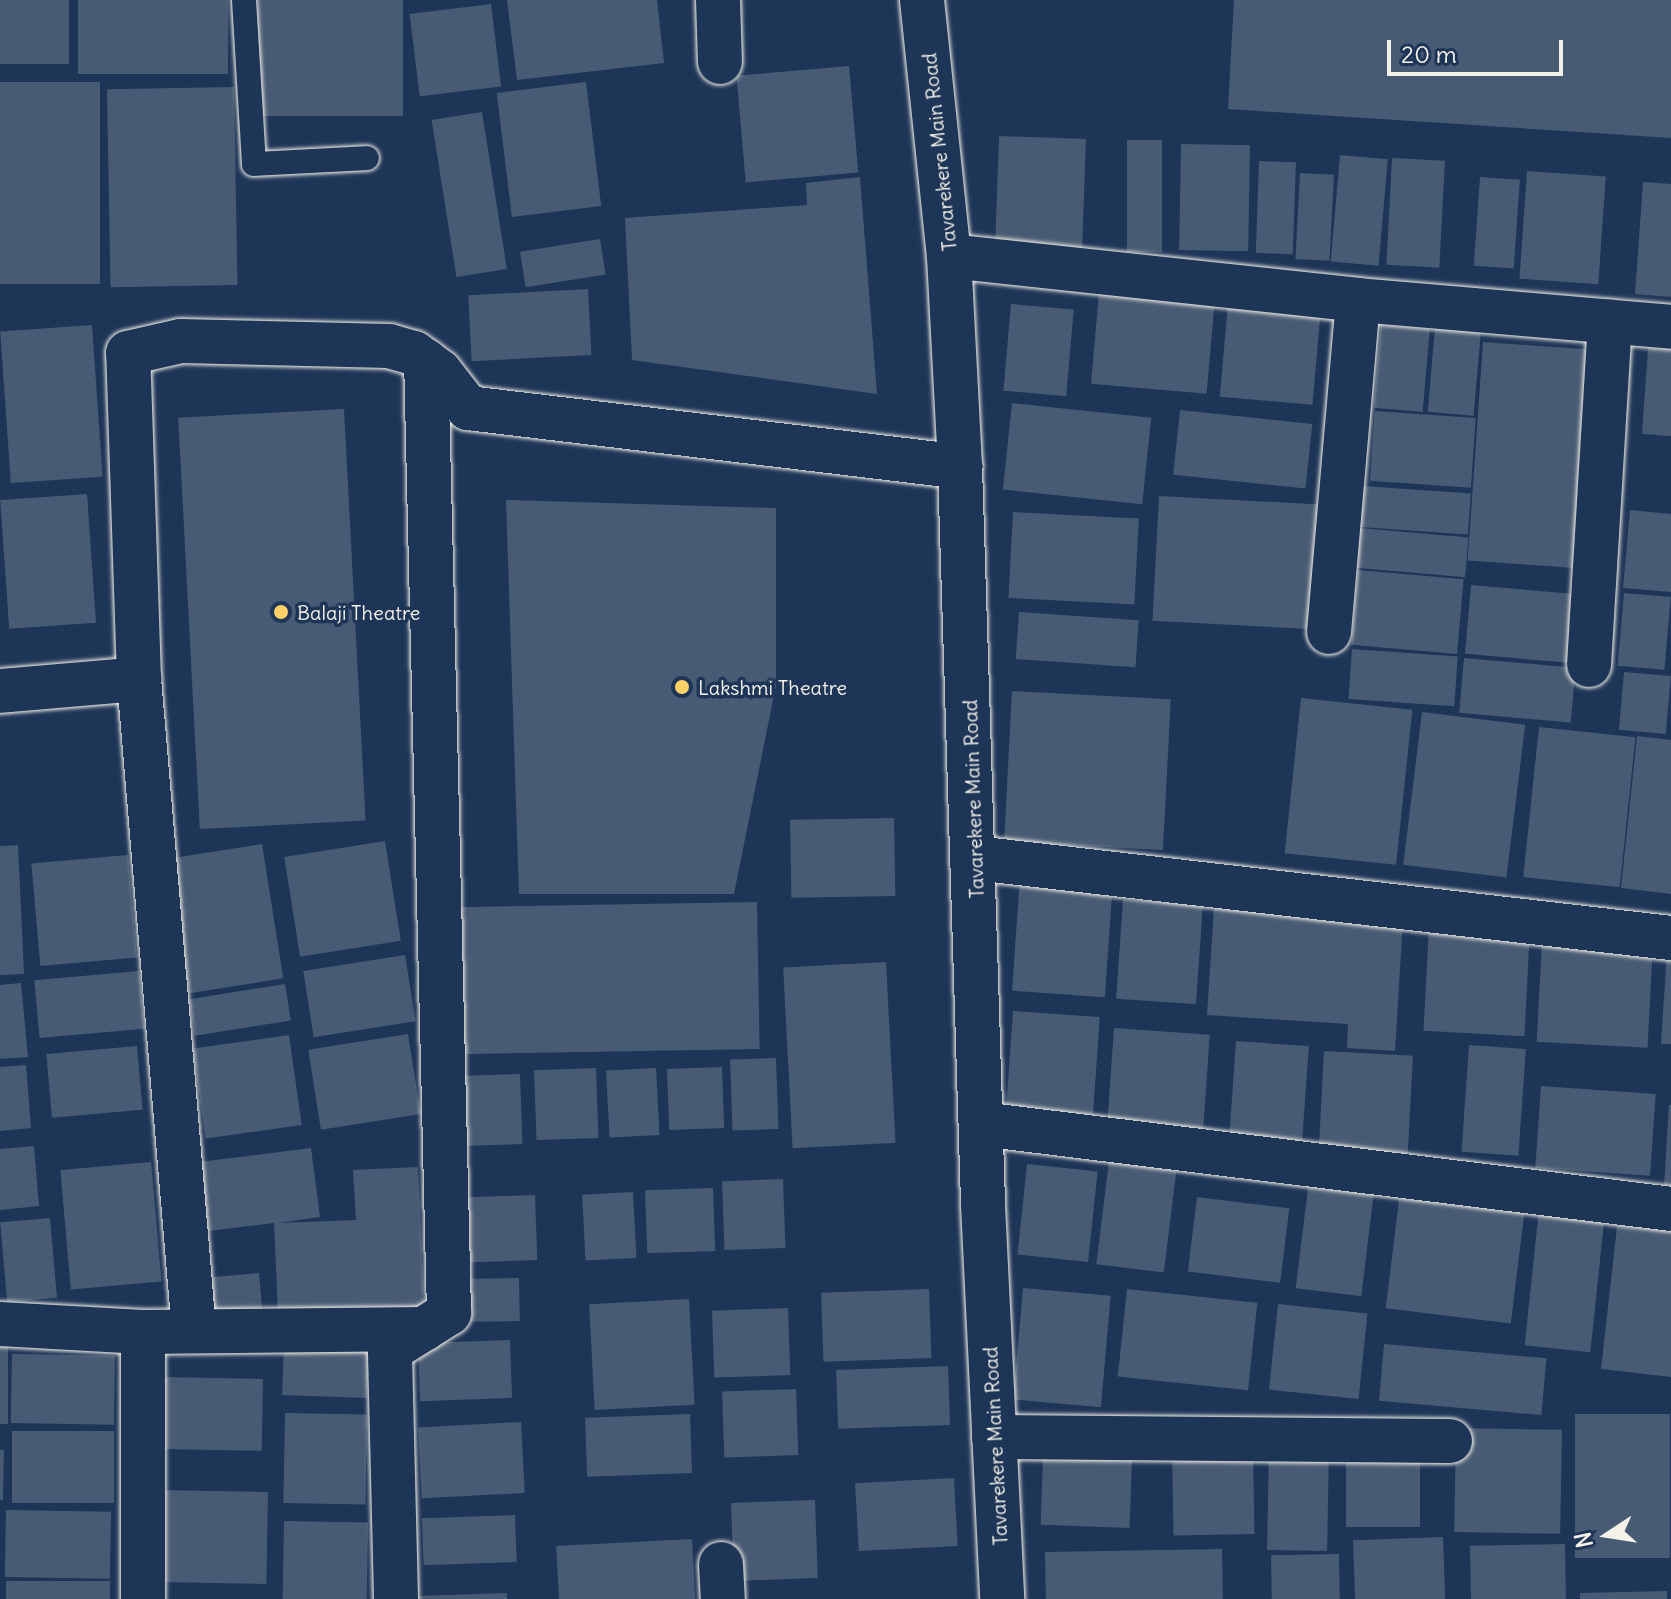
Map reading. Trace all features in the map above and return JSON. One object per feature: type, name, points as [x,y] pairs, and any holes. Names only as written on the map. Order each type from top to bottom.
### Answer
[{"type":"street","points":[[718,0],[720,62]]},
{"type":"street","name":"Tavarekere Main Road","points":[[922,0],[949,256],[960,467],[975,858],[981,1124],[1002,1599]]},
{"type":"street","points":[[949,256],[1358,300],[1671,327]]},
{"type":"street","points":[[1329,632],[1358,300]]},
{"type":"street","points":[[1589,665],[1610,322]]},
{"type":"street","points":[[194,1331],[139,679],[128,353],[181,341],[389,346],[426,361],[468,408],[960,467]]},
{"type":"street","points":[[396,1599],[390,1350],[449,1313],[426,361]]},
{"type":"street","points":[[0,691],[139,679]]},
{"type":"street","points":[[975,858],[1671,938]]},
{"type":"street","points":[[981,1124],[1671,1209]]},
{"type":"street","points":[[0,1324],[143,1332],[424,1329]]},
{"type":"street","points":[[143,1332],[143,1599]]},
{"type":"street","points":[[994,1437],[1450,1441]]},
{"type":"lane","points":[[244,0],[254,164],[367,158]]},
{"type":"building","points":[[0,0],[69,0],[69,64],[0,64]]},
{"type":"building","points":[[78,0],[228,0],[228,74],[78,74]]},
{"type":"building","points":[[258,0],[403,0],[403,116],[258,116]]},
{"type":"building","points":[[507,0],[657,0],[664,63],[517,80]]},
{"type":"building","points":[[1234,0],[1671,0],[1671,138],[1228,109]]},
{"type":"building","points":[[491,4],[501,86],[420,96],[410,14]]},
{"type":"building","points":[[849,66],[858,173],[746,182],[736,76]]},
{"type":"building","points":[[0,82],[100,82],[100,284],[0,284]]},
{"type":"building","points":[[586,82],[601,206],[512,217],[497,93]]},
{"type":"building","points":[[234,87],[237,285],[110,287],[107,89]]},
{"type":"building","points":[[482,112],[507,269],[457,277],[432,120]]},
{"type":"building","points":[[999,136],[1086,139],[1082,251],[995,248]]},
{"type":"building","points":[[1127,140],[1162,140],[1162,252],[1127,252]]},
{"type":"building","points":[[1181,144],[1250,145],[1248,251],[1179,250]]},
{"type":"building","points":[[1340,155],[1388,159],[1378,266],[1331,262]]},
{"type":"building","points":[[1392,158],[1445,161],[1439,268],[1386,265]]},
{"type":"building","points":[[1259,161],[1296,162],[1293,254],[1256,253]]},
{"type":"building","points":[[1527,171],[1606,177],[1598,284],[1519,279]]},
{"type":"building","points":[[1300,173],[1334,175],[1329,261],[1295,259]]},
{"type":"building","points":[[860,177],[877,394],[632,360],[625,218],[807,205],[806,183]]},
{"type":"building","points":[[1480,177],[1520,180],[1514,269],[1474,266]]},
{"type":"building","points":[[1643,182],[1671,184],[1671,297],[1635,294]]},
{"type":"building","points":[[600,239],[606,275],[526,287],[520,252]]},
{"type":"building","points":[[588,289],[591,355],[472,361],[468,295]]},
{"type":"building","points":[[1099,293],[1215,303],[1207,394],[1091,384]]},
{"type":"building","points":[[1228,303],[1321,311],[1312,405],[1220,397]]},
{"type":"building","points":[[1011,304],[1074,309],[1066,396],[1003,391]]},
{"type":"building","points":[[92,325],[103,477],[11,483],[0,331]]},
{"type":"building","points":[[1381,325],[1430,329],[1423,412],[1374,408]]},
{"type":"building","points":[[1435,328],[1481,332],[1474,416],[1428,412]]},
{"type":"building","points":[[1483,342],[1594,350],[1578,568],[1468,560]]},
{"type":"building","points":[[1648,348],[1671,349],[1671,436],[1642,434]]},
{"type":"building","points":[[1012,403],[1151,418],[1142,504],[1003,490]]},
{"type":"building","points":[[344,409],[366,820],[200,829],[178,418]]},
{"type":"building","points":[[1180,410],[1312,424],[1305,489],[1173,475]]},
{"type":"building","points":[[1375,411],[1476,418],[1471,488],[1370,481]]},
{"type":"building","points":[[1363,486],[1471,494],[1468,534],[1360,527]]},
{"type":"building","points":[[87,494],[96,623],[9,629],[0,500]]},
{"type":"building","points":[[1159,496],[1320,504],[1313,629],[1152,621]]},
{"type":"building","points":[[506,500],[776,508],[776,685],[734,894],[519,894]]},
{"type":"building","points":[[1630,510],[1671,514],[1671,592],[1623,588]]},
{"type":"building","points":[[1013,512],[1139,519],[1134,604],[1008,598]]},
{"type":"building","points":[[1360,528],[1469,537],[1465,577],[1357,568]]},
{"type":"building","points":[[1358,570],[1464,579],[1457,654],[1351,645]]},
{"type":"building","points":[[1471,585],[1584,595],[1578,664],[1465,654]]},
{"type":"building","points":[[1624,593],[1671,597],[1664,670],[1618,666]]},
{"type":"building","points":[[1019,612],[1139,620],[1135,667],[1016,659]]},
{"type":"building","points":[[1352,649],[1458,656],[1454,706],[1349,699]]},
{"type":"building","points":[[1464,658],[1576,668],[1571,723],[1459,713]]},
{"type":"building","points":[[1624,672],[1671,676],[1666,734],[1619,730]]},
{"type":"building","points":[[1012,691],[1171,699],[1163,850],[1004,842]]},
{"type":"building","points":[[1301,698],[1412,710],[1396,865],[1285,853]]},
{"type":"building","points":[[1422,712],[1525,725],[1506,878],[1403,865]]},
{"type":"building","points":[[1539,727],[1635,737],[1620,887],[1523,877]]},
{"type":"building","points":[[1637,736],[1671,740],[1671,894],[1621,888]]},
{"type":"building","points":[[894,818],[895,896],[791,898],[790,820]]},
{"type":"building","points":[[385,841],[401,941],[300,957],[284,857]]},
{"type":"building","points":[[262,844],[283,978],[189,993],[168,859]]},
{"type":"building","points":[[18,845],[24,974],[0,975],[0,846]]},
{"type":"building","points":[[128,855],[137,958],[40,966],[31,863]]},
{"type":"building","points":[[1020,877],[1113,883],[1105,997],[1012,991]]},
{"type":"building","points":[[1123,900],[1203,906],[1196,1004],[1116,999]]},
{"type":"building","points":[[757,902],[760,1049],[458,1054],[455,907]]},
{"type":"building","points":[[1214,907],[1403,919],[1395,1051],[1347,1048],[1348,1024],[1207,1015]]},
{"type":"building","points":[[1429,926],[1530,931],[1524,1036],[1424,1031]]},
{"type":"building","points":[[1542,941],[1653,947],[1648,1048],[1537,1042]]},
{"type":"building","points":[[1667,951],[1671,952],[1671,1044],[1661,1044]]},
{"type":"building","points":[[405,955],[415,1021],[314,1037],[303,971]]},
{"type":"building","points":[[886,962],[895,1143],[793,1148],[783,967]]},
{"type":"building","points":[[139,971],[144,1029],[39,1038],[34,980]]},
{"type":"building","points":[[21,983],[28,1057],[0,1059],[0,985]]},
{"type":"building","points":[[285,984],[291,1021],[195,1036],[189,999]]},
{"type":"building","points":[[1013,1011],[1100,1017],[1093,1116],[1006,1110]]},
{"type":"building","points":[[1114,1028],[1210,1035],[1203,1134],[1107,1128]]},
{"type":"building","points":[[408,1034],[421,1114],[321,1130],[308,1050]]},
{"type":"building","points":[[289,1035],[302,1125],[206,1139],[193,1048]]},
{"type":"building","points":[[1236,1041],[1309,1046],[1302,1144],[1229,1139]]},
{"type":"building","points":[[1469,1045],[1526,1049],[1518,1156],[1462,1152]]},
{"type":"building","points":[[137,1046],[143,1110],[52,1118],[46,1054]]},
{"type":"building","points":[[1324,1051],[1413,1056],[1407,1160],[1319,1155]]},
{"type":"building","points":[[776,1058],[778,1129],[733,1131],[730,1060]]},
{"type":"building","points":[[26,1065],[31,1128],[0,1131],[0,1067]]},
{"type":"building","points":[[722,1067],[724,1128],[669,1130],[667,1069]]},
{"type":"building","points":[[596,1068],[598,1138],[536,1140],[534,1070]]},
{"type":"building","points":[[656,1068],[660,1135],[610,1138],[606,1071]]},
{"type":"building","points":[[520,1074],[522,1144],[462,1146],[460,1076]]},
{"type":"building","points":[[1541,1086],[1656,1094],[1650,1176],[1535,1168]]},
{"type":"building","points":[[1671,1105],[1671,1187],[1664,1186]]},
{"type":"building","points":[[34,1146],[39,1206],[0,1210],[0,1149]]},
{"type":"building","points":[[311,1148],[320,1217],[278,1223],[356,1220],[353,1170],[418,1167],[424,1307],[278,1313],[274,1223],[208,1231],[199,1162]]},
{"type":"building","points":[[1109,1161],[1176,1169],[1164,1273],[1096,1264]]},
{"type":"building","points":[[151,1162],[161,1282],[71,1289],[60,1170]]},
{"type":"building","points":[[1027,1164],[1098,1171],[1088,1262],[1017,1255]]},
{"type":"building","points":[[783,1179],[785,1248],[724,1250],[722,1181]]},
{"type":"building","points":[[1309,1180],[1375,1188],[1361,1296],[1296,1288]]},
{"type":"building","points":[[713,1188],[715,1251],[647,1253],[645,1190]]},
{"type":"building","points":[[633,1192],[636,1258],[586,1261],[582,1195]]},
{"type":"building","points":[[1400,1192],[1525,1207],[1511,1323],[1386,1308]]},
{"type":"building","points":[[535,1195],[537,1260],[464,1263],[462,1198]]},
{"type":"building","points":[[1197,1197],[1289,1208],[1280,1283],[1188,1271]]},
{"type":"building","points":[[1539,1209],[1605,1216],[1590,1352],[1525,1345]]},
{"type":"building","points":[[50,1218],[57,1298],[7,1302],[0,1222]]},
{"type":"building","points":[[1618,1218],[1671,1224],[1671,1377],[1601,1369]]},
{"type":"building","points":[[259,1273],[263,1323],[210,1328],[205,1278]]},
{"type":"building","points":[[519,1278],[520,1321],[470,1322],[469,1279]]},
{"type":"building","points":[[1023,1288],[1111,1296],[1101,1407],[1013,1400]]},
{"type":"building","points":[[929,1289],[931,1358],[823,1362],[821,1293]]},
{"type":"building","points":[[1127,1289],[1257,1303],[1248,1390],[1118,1377]]},
{"type":"building","points":[[689,1299],[695,1405],[595,1410],[589,1304]]},
{"type":"building","points":[[1278,1304],[1368,1313],[1359,1399],[1269,1390]]},
{"type":"building","points":[[788,1308],[790,1375],[714,1378],[712,1311]]},
{"type":"building","points":[[0,1339],[8,1339],[8,1424],[0,1424]]},
{"type":"building","points":[[510,1340],[512,1398],[420,1401],[418,1343]]},
{"type":"building","points":[[284,1343],[369,1346],[367,1398],[282,1395]]},
{"type":"building","points":[[1384,1344],[1546,1358],[1541,1415],[1379,1401]]},
{"type":"building","points":[[12,1354],[115,1356],[114,1425],[11,1423]]},
{"type":"building","points":[[948,1366],[950,1425],[838,1429],[836,1370]]},
{"type":"building","points":[[160,1377],[263,1379],[262,1451],[159,1449]]},
{"type":"building","points":[[796,1389],[798,1455],[724,1458],[722,1392]]},
{"type":"building","points":[[285,1413],[367,1414],[365,1504],[283,1503]]},
{"type":"building","points":[[690,1414],[692,1473],[587,1477],[585,1418]]},
{"type":"building","points":[[1575,1414],[1670,1414],[1670,1558],[1575,1558]]},
{"type":"building","points":[[521,1422],[525,1493],[422,1498],[418,1427]]},
{"type":"building","points":[[1456,1428],[1562,1430],[1560,1534],[1454,1532]]},
{"type":"building","points":[[12,1431],[114,1431],[114,1503],[12,1503]]},
{"type":"building","points":[[1269,1443],[1329,1444],[1327,1551],[1267,1550]]},
{"type":"building","points":[[1253,1449],[1254,1534],[1173,1535],[1172,1450]]},
{"type":"building","points":[[0,1450],[4,1450],[3,1500],[0,1500]]},
{"type":"building","points":[[1346,1450],[1420,1450],[1420,1527],[1346,1527]]},
{"type":"building","points":[[1043,1455],[1132,1458],[1130,1528],[1041,1525]]},
{"type":"building","points":[[954,1478],[958,1546],[859,1551],[855,1483]]},
{"type":"building","points":[[158,1490],[268,1492],[266,1584],[156,1582]]},
{"type":"building","points":[[815,1500],[818,1578],[734,1581],[731,1503]]},
{"type":"building","points":[[6,1510],[111,1512],[110,1579],[5,1577]]},
{"type":"building","points":[[515,1515],[517,1562],[424,1565],[422,1518]]},
{"type":"building","points":[[284,1521],[368,1522],[367,1599],[283,1599]]},
{"type":"building","points":[[1443,1537],[1445,1599],[1355,1599],[1353,1540]]},
{"type":"building","points":[[692,1539],[695,1599],[559,1599],[556,1546]]},
{"type":"building","points":[[1565,1544],[1566,1599],[1471,1599],[1470,1546]]},
{"type":"building","points":[[1222,1549],[1223,1599],[1046,1599],[1045,1552]]},
{"type":"building","points":[[1339,1554],[1340,1599],[1272,1599],[1271,1555]]},
{"type":"building","points":[[6,1581],[110,1581],[110,1599],[6,1599]]},
{"type":"building","points":[[1667,1591],[1667,1599],[1580,1599],[1580,1593]]},
{"type":"building","points":[[507,1593],[507,1599],[419,1599],[418,1596]]},
{"type":"place","name":"Balaji Theatre","points":[[281,612]]},
{"type":"place","name":"Lakshmi Theatre","points":[[682,687]]}]
